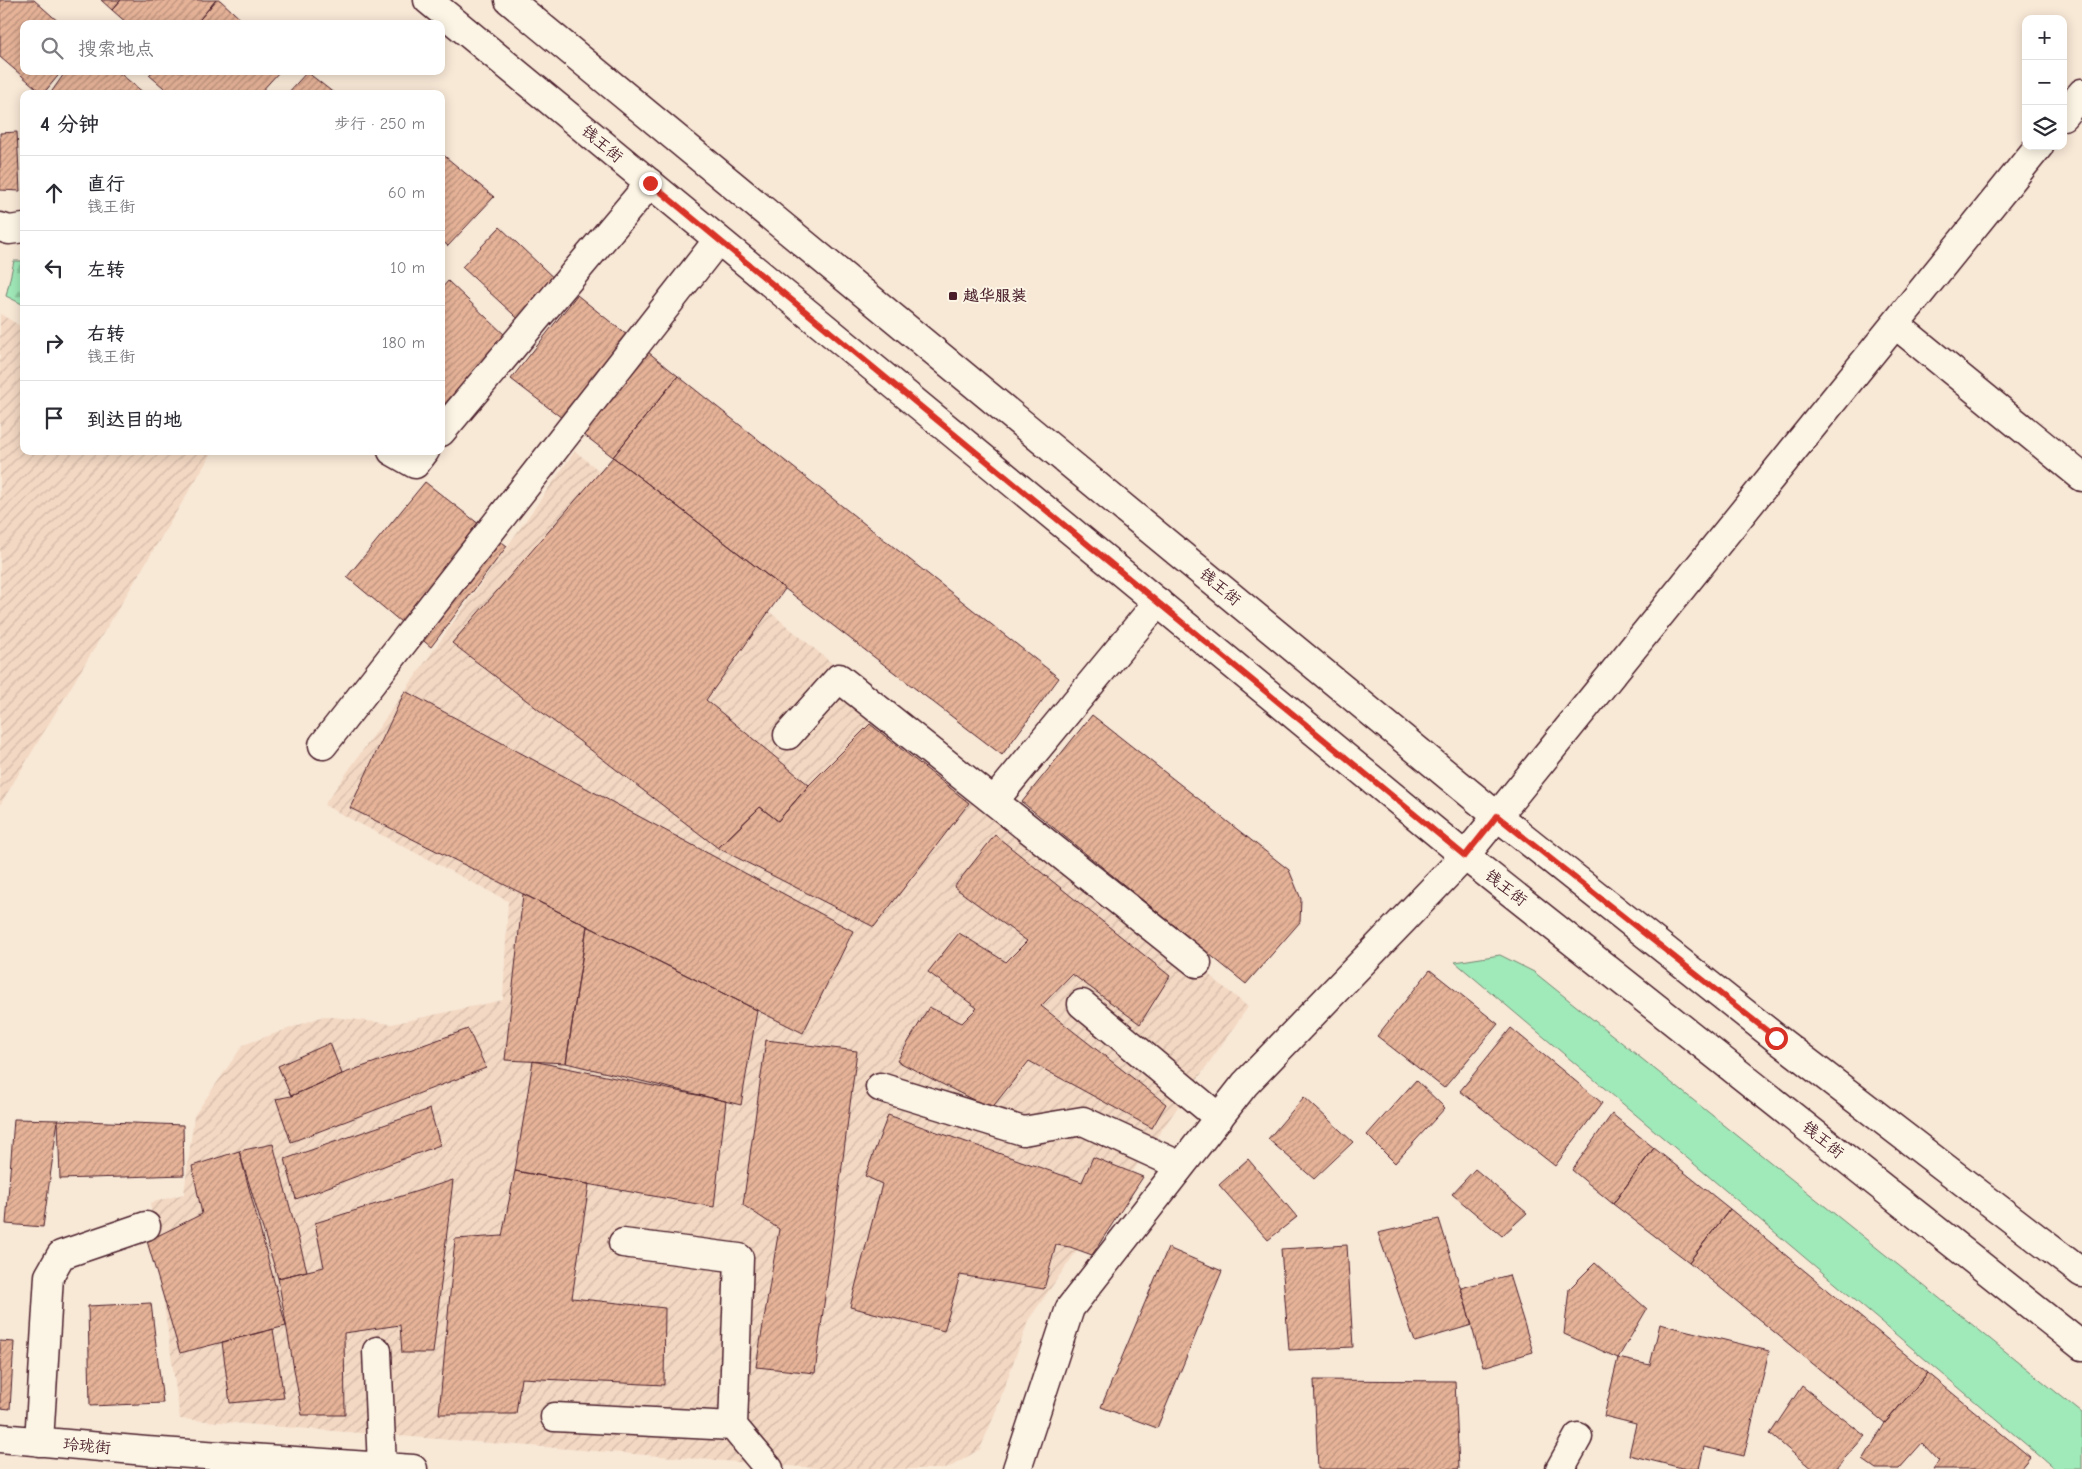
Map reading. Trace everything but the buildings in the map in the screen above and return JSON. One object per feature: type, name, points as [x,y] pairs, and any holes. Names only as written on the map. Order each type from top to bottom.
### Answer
[{"type":"main road","name":"钱王街","points":[[428,0],[1465,856],[2082,1346]]},
{"type":"main road","name":"钱王街","points":[[509,0],[1497,816],[1776,1038],[2082,1273]]},
{"type":"main road","points":[[2067,111],[2082,93]]},
{"type":"main road","points":[[1017,1469],[1070,1308],[1245,1084],[1465,856],[2036,150]]},
{"type":"main road","points":[[445,427],[650,183]]},
{"type":"main road","points":[[0,227],[9,230],[20,229]]},
{"type":"main road","points":[[323,745],[718,240]]},
{"type":"main road","points":[[1895,324],[2082,477]]},
{"type":"main road","points":[[399,455],[415,464],[422,455]]},
{"type":"main road","points":[[994,801],[1158,602]]},
{"type":"main road","points":[[788,735],[839,678],[1197,963]]},
{"type":"main road","points":[[1082,1004],[1219,1118]]},
{"type":"main road","points":[[880,1087],[1023,1131],[1083,1121],[1181,1166]]},
{"type":"main road","points":[[39,1442],[49,1276],[61,1255],[146,1226]]},
{"type":"main road","points":[[623,1243],[739,1258],[733,1426],[769,1469]]},
{"type":"main road","points":[[377,1351],[382,1467]]},
{"type":"main road","points":[[555,1417],[733,1426]]},
{"type":"main road","points":[[1560,1469],[1578,1437]]},
{"type":"main road","name":"玲珑街","points":[[0,1438],[167,1461],[413,1469]]},
{"type":"shaded area","points":[[0,314],[20,326],[20,455],[211,455],[0,805]]},
{"type":"shaded area","points":[[575,451],[1248,1007],[1029,1319],[980,1449],[952,1466],[940,1469],[829,1469],[180,1419],[150,1203],[184,1194],[194,1116],[243,1045],[324,1016],[392,1024],[503,1000],[508,901],[324,805]]},
{"type":"green space","points":[[14,261],[20,261],[20,303],[6,296]]},
{"type":"green space","points":[[1500,955],[1534,972],[2082,1413],[2082,1469],[2055,1469],[1455,962]]},
{"type":"place","name":"越华服装","points":[[953,296]]},
{"type":"route","points":[[650,183],[1465,856],[1497,816],[1776,1038]]}]
